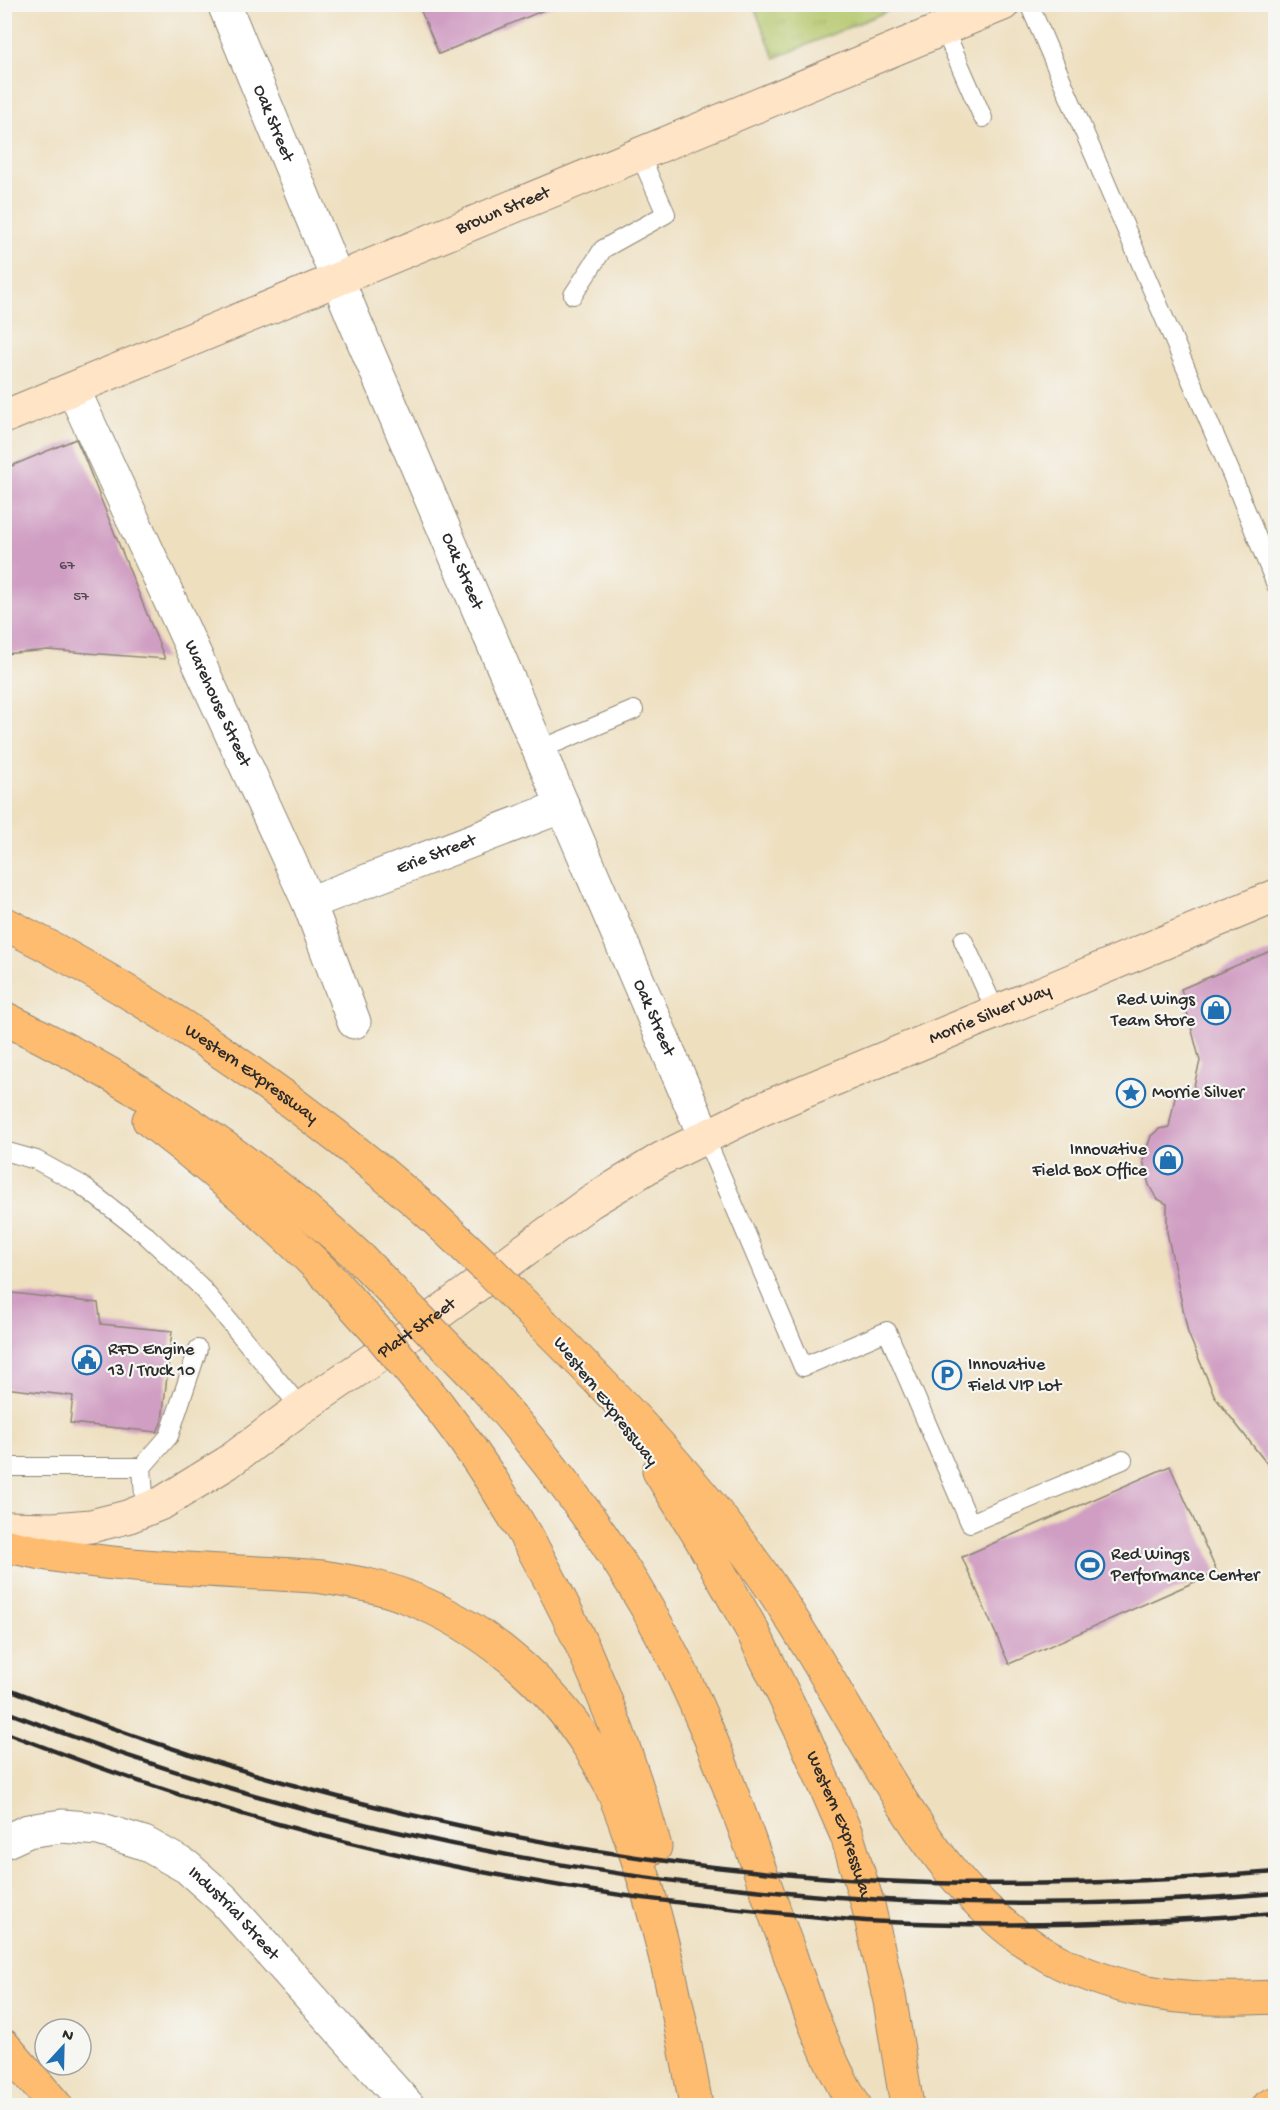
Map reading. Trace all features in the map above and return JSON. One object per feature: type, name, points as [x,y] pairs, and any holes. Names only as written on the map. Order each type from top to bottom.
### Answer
[{"type":"main road","name":"Brown Street","points":[[4,417],[1003,4]]},
{"type":"main road","name":"Morrie Silver Way","points":[[705,1137],[762,1109],[1275,896]]},
{"type":"main road","name":"Western Expressway","points":[[4,923],[133,994],[227,1055],[321,1123],[427,1211],[483,1264],[544,1325],[602,1392],[667,1483],[725,1582],[778,1682],[825,1785],[859,1871],[890,2001],[906,2099]]},
{"type":"main road","points":[[4,1018],[69,1051],[196,1128],[280,1188],[361,1259],[476,1377],[565,1482],[628,1574],[656,1621],[682,1673],[705,1724],[817,2028],[855,2106]]},
{"type":"main road","points":[[4,1025],[101,1086],[193,1154],[279,1230],[333,1282],[383,1338],[436,1402],[487,1472],[545,1570],[615,1720],[650,1827],[667,1894],[683,1991],[695,2103]]},
{"type":"main road","name":"Platt Street","points":[[4,1528],[91,1526],[136,1513],[178,1494],[458,1300],[590,1202],[654,1163],[705,1137]]},
{"type":"main road","points":[[544,1325],[670,1456],[755,1564],[803,1636],[920,1829],[960,1883],[1004,1925],[1051,1958],[1088,1974],[1145,1991],[1203,1997],[1275,1998]]},
{"type":"main road","points":[[4,1545],[91,1560],[323,1577],[360,1583],[407,1597],[436,1609],[494,1644],[522,1667],[560,1706],[591,1749],[608,1781],[628,1830],[655,1915],[681,2022],[695,2103]]},
{"type":"main road","points":[[1145,1991],[1206,1992],[1275,1983]]},
{"type":"main road","points":[[4,2046],[56,2106]]},
{"type":"main road","points":[[1269,2106],[1275,2103]]},
{"type":"street","name":"Oak Street","points":[[224,4],[338,279],[705,1137]]},
{"type":"street","name":"Warehouse Street","points":[[73,389],[309,903],[354,1022]]},
{"type":"street","name":"Erie Street","points":[[309,903],[563,806]]},
{"type":"street","name":"Industrial Street","points":[[4,1842],[27,1831],[62,1826],[99,1829],[144,1843],[187,1867],[224,1900],[408,2106]]},
{"type":"lane","points":[[1029,4],[1231,473],[1275,585]]},
{"type":"lane","points":[[944,29],[983,118]]},
{"type":"lane","points":[[573,295],[603,249],[666,214],[640,155]]},
{"type":"lane","points":[[539,750],[634,710]]},
{"type":"lane","points":[[963,940],[996,1012]]},
{"type":"lane","points":[[705,1137],[803,1367],[886,1330],[970,1523],[1123,1460]]},
{"type":"lane","points":[[4,1151],[36,1160],[80,1184],[146,1235],[199,1285],[301,1408]]},
{"type":"lane","points":[[136,1513],[142,1467],[169,1436],[198,1349]]},
{"type":"lane","points":[[4,1467],[142,1467]]},
{"type":"green space","points":[[753,5],[902,5],[775,58]]},
{"type":"building","points":[[418,4],[556,4],[556,5],[439,54]]},
{"type":"building","points":[[76,439],[165,659],[48,650],[4,654],[4,469]]},
{"type":"building","points":[[1275,949],[1275,1474],[1215,1397],[1188,1333],[1167,1232],[1167,1204],[1156,1198],[1149,1185],[1143,1160],[1151,1136],[1159,1129],[1169,1127],[1176,1092],[1192,1094],[1200,1061],[1181,989]]},
{"type":"building","name":"RFD Engine 13 / Truck 10","points":[[4,1292],[98,1303],[101,1324],[172,1331],[162,1421],[157,1432],[70,1423],[73,1396],[4,1388]]},
{"type":"building","name":"Red Wings Performance Center","points":[[1170,1466],[1217,1572],[1009,1664],[962,1557]]},
{"type":"railway","points":[[4,1687],[115,1729],[228,1766],[343,1798],[459,1826],[577,1848],[695,1865],[813,1877],[931,1883],[1104,1882],[1276,1872]]},
{"type":"railway","points":[[4,1711],[157,1765],[312,1811],[470,1848],[630,1875],[790,1894],[952,1903],[1114,1903],[1276,1893]]},
{"type":"railway","points":[[4,1732],[198,1801],[293,1828],[427,1861],[631,1897],[829,1918],[917,1923],[1071,1924],[1276,1913]]},
{"type":"place","name":"Red Wings Team Store","points":[[1216,1010]]},
{"type":"place","name":"Morrie Silver","points":[[1131,1093]]},
{"type":"place","name":"Innovative Field Box Office","points":[[1168,1160]]},
{"type":"place","name":"RFD Engine 13 / Truck 10","points":[[87,1360]]},
{"type":"place","name":"Innovative Field VIP Lot","points":[[947,1375]]},
{"type":"place","name":"Red Wings Performance Center","points":[[1090,1565]]}]
